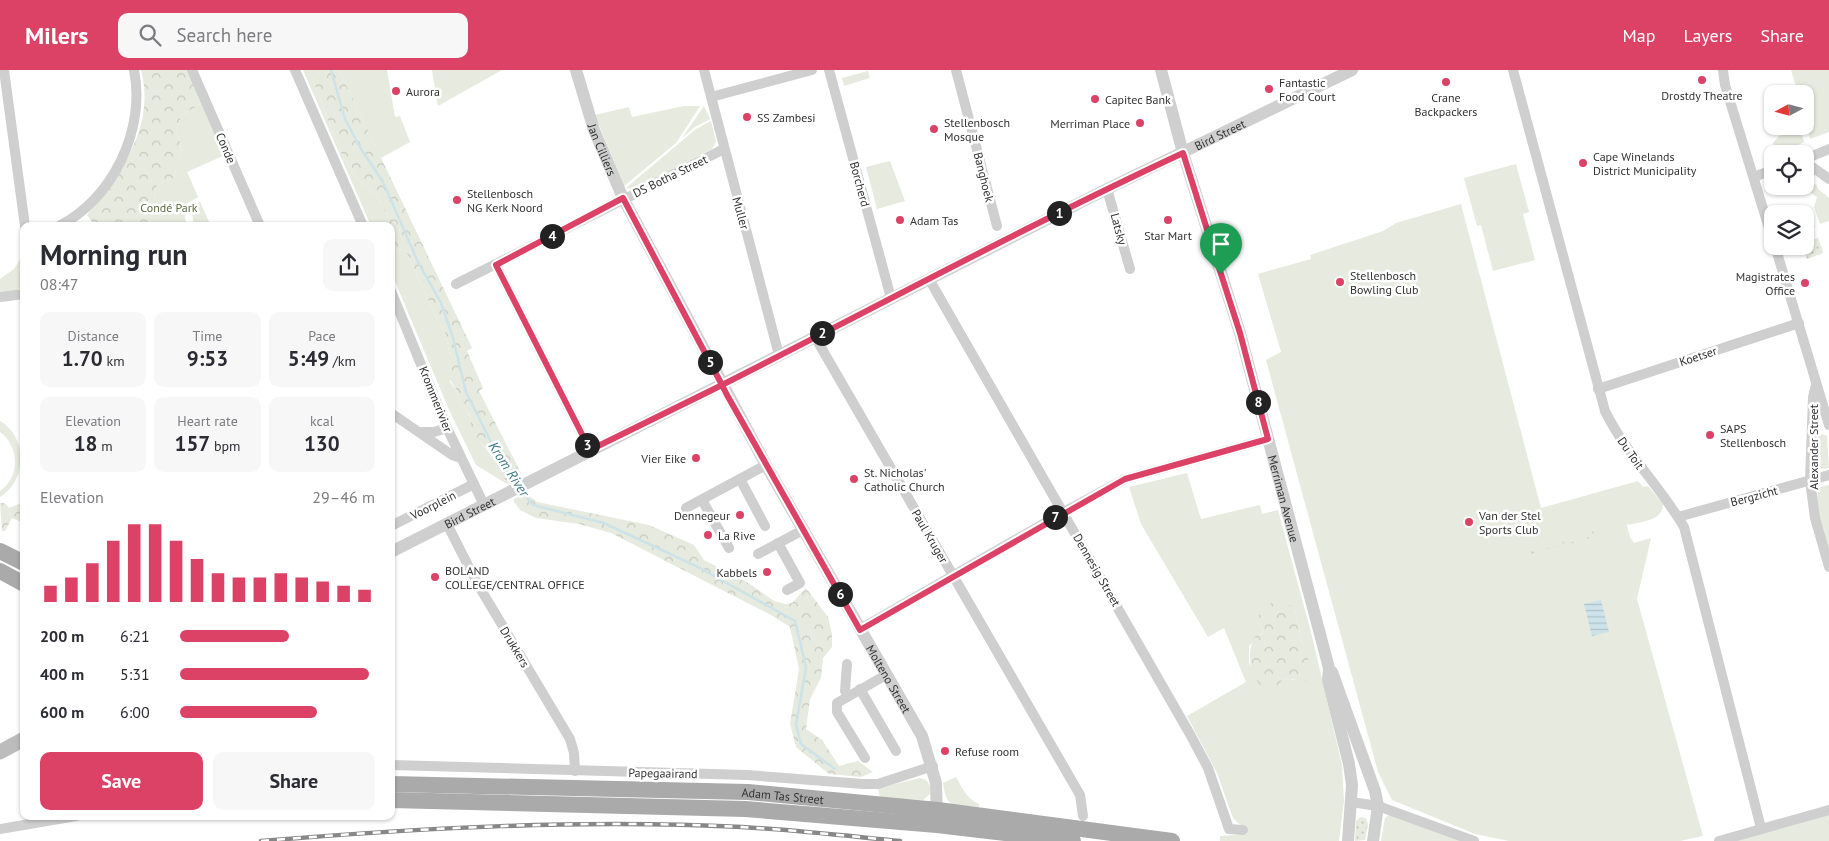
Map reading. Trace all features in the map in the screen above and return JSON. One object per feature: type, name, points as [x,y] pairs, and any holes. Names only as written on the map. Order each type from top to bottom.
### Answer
[{"type":"main road","points":[[0,551],[20,561]]},
{"type":"main road","points":[[0,571],[20,582]]},
{"type":"main road","points":[[0,752],[20,741]]},
{"type":"main road","name":"Adam Tas Street","points":[[395,784],[748,792],[938,818],[1072,841]]},
{"type":"main road","name":"Adam Tas Street","points":[[395,800],[745,809],[938,818],[1172,841]]},
{"type":"street","points":[[4,70],[3,90],[24,222]]},
{"type":"street","points":[[68,222],[92,202],[109,181],[123,156],[132,130],[137,105],[134,70]]},
{"type":"street","name":"Conde","points":[[192,70],[258,222]]},
{"type":"street","points":[[295,70],[361,222]]},
{"type":"street","name":"Jan Cilliers","points":[[576,70],[594,130],[623,198],[722,385]]},
{"type":"street","name":"Muller","points":[[704,70],[779,355]]},
{"type":"street","points":[[711,97],[812,70]]},
{"type":"street","name":"Borcherd","points":[[829,70],[891,298]]},
{"type":"street","name":"Banghoek","points":[[956,70],[997,226]]},
{"type":"street","name":"Merriman Avenue","points":[[1161,70],[1183,153],[1240,333],[1329,668],[1328,680],[1349,764],[1351,802],[1348,841]]},
{"type":"street","name":"Bird Street","points":[[395,550],[1107,189],[1352,70]]},
{"type":"street","name":"Du Toit","points":[[1513,70],[1598,389],[1614,429],[1628,451],[1674,509],[1684,527],[1761,828]]},
{"type":"street","points":[[1717,70],[1725,85]]},
{"type":"street","points":[[1723,70],[1725,85],[1764,211]]},
{"type":"street","name":"DS Botha Street","points":[[456,284],[623,198],[724,149]]},
{"type":"street","points":[[1814,156],[1829,149]]},
{"type":"street","points":[[1814,167],[1829,179]]},
{"type":"street","points":[[1754,177],[1764,173]]},
{"type":"street","name":"Latsky","points":[[1107,189],[1130,269]]},
{"type":"street","name":"Alexander Street","points":[[1778,255],[1829,426]]},
{"type":"street","points":[[496,265],[590,450]]},
{"type":"street","name":"Dennesig Street","points":[[929,279],[1064,512],[1208,768],[1229,829],[1243,830]]},
{"type":"street","points":[[0,297],[20,294]]},
{"type":"street","name":"Krommerivier","points":[[395,301],[447,428],[484,505]]},
{"type":"street","name":"Koetser","points":[[1598,389],[1799,323]]},
{"type":"street","name":"Paul Kruger","points":[[815,337],[1080,795],[1083,816]]},
{"type":"street","name":"Molteno Street","points":[[722,385],[922,736],[933,766],[938,818]]},
{"type":"street","name":"Alexander Street","points":[[1821,396],[1812,430],[1810,481],[1815,518],[1829,567]]},
{"type":"street","points":[[395,416],[452,455],[461,458]]},
{"type":"street","points":[[1812,430],[1829,426]]},
{"type":"street","points":[[419,432],[434,432],[447,428]]},
{"type":"street","points":[[860,630],[1064,512],[1130,478],[1268,439]]},
{"type":"street","points":[[686,508],[766,465]]},
{"type":"street","name":"Bergzicht","points":[[1678,517],[1829,475]]},
{"type":"street","points":[[740,479],[765,526]]},
{"type":"street","name":"Voorplein","points":[[395,524],[474,484]]},
{"type":"street","points":[[702,500],[729,548]]},
{"type":"street","name":"Drukkers","points":[[448,524],[477,583],[570,739],[574,754],[575,771]]},
{"type":"street","points":[[758,554],[803,530]]},
{"type":"street","points":[[778,543],[800,583],[788,590]]},
{"type":"street","points":[[847,664],[845,691],[848,696]]},
{"type":"street","name":"Merriman Avenue","points":[[1329,668],[1335,676],[1375,790],[1378,806],[1373,841]]},
{"type":"street","points":[[865,758],[837,712],[837,703],[886,675]]},
{"type":"street","points":[[864,687],[896,751]]},
{"type":"street","name":"Papegaairand","points":[[395,765],[747,775],[863,784],[884,782],[933,766]]},
{"type":"street","points":[[1351,802],[1378,806],[1474,841]]},
{"type":"street","points":[[1719,841],[1829,810]]},
{"type":"street","points":[[0,829],[53,820]]},
{"type":"green space","points":[[141,70],[188,70],[202,103],[182,115],[176,129],[181,149],[174,178],[157,185],[151,218],[148,222],[92,222],[87,215],[112,183],[132,148],[144,111]]},
{"type":"green space","points":[[303,70],[309,70],[341,153],[357,179],[377,196],[388,217],[386,222],[369,222]]},
{"type":"green space","points":[[309,70],[339,70],[472,348],[467,351],[483,388],[479,391],[521,473],[519,478],[507,484],[494,457],[471,432],[470,416],[466,409],[460,405],[457,391],[446,373],[450,356],[445,332],[435,315],[406,251],[395,248],[395,222],[386,222],[388,217],[377,196],[357,179],[341,153]]},
{"type":"green space","points":[[339,70],[387,70],[395,117],[400,116],[410,142],[381,158]]},
{"type":"green space","points":[[432,70],[502,70],[438,106]]},
{"type":"green space","points":[[1791,70],[1829,70],[1829,132],[1810,139],[1809,135],[1814,135],[1814,85],[1795,85]]},
{"type":"green space","points":[[868,71],[870,78],[844,86],[842,78]]},
{"type":"green space","name":"Condé Park","points":[[202,103],[225,155],[187,172],[198,197],[185,205],[186,222],[148,222],[151,217],[157,185],[174,178],[181,149],[176,129],[182,115]]},
{"type":"green space","points":[[684,106],[700,106],[676,143],[624,186],[595,115],[629,107],[632,117]]},
{"type":"green space","points":[[704,106],[710,119],[695,127],[682,138]]},
{"type":"green space","points":[[711,121],[716,142],[712,149],[638,187],[626,188],[696,129]]},
{"type":"green space","points":[[1780,135],[1802,135],[1804,142],[1798,145],[1774,145],[1773,143]]},
{"type":"green space","points":[[890,161],[905,201],[877,209],[866,167]]},
{"type":"green space","points":[[1516,164],[1529,212],[1523,214],[1535,260],[1493,271],[1481,225],[1477,226],[1464,178]]},
{"type":"green space","points":[[1816,184],[1818,189],[1829,198],[1829,221],[1820,224],[1814,207],[1817,197],[1814,195],[1814,185]]},
{"type":"green space","points":[[200,202],[209,222],[193,222],[191,207]]},
{"type":"green space","name":"Van der Stel Sports Club","points":[[1461,204],[1541,508],[1638,481],[1643,487],[1648,486],[1663,504],[1660,514],[1656,517],[1629,525],[1628,523],[1627,526],[1634,543],[1651,538],[1637,599],[1703,836],[1680,841],[1509,841],[1475,834],[1392,800],[1378,772],[1266,360],[1281,352],[1258,274],[1311,259],[1310,255],[1383,231],[1396,223]]},
{"type":"green space","points":[[1818,238],[1823,251],[1821,254],[1807,259],[1805,255],[1814,255],[1814,240]]},
{"type":"green space","points":[[395,248],[406,251],[435,315],[445,332],[450,356],[450,382],[457,391],[460,405],[466,409],[470,417],[470,423],[481,443],[501,468],[507,484],[476,465],[450,412],[395,281]]},
{"type":"green space","points":[[20,259],[20,288],[0,292],[0,279],[14,269]]},
{"type":"green space","points":[[0,421],[16,437],[20,454],[20,464],[15,481],[9,490],[0,497],[0,491],[12,478],[15,462],[11,445],[0,432]]},
{"type":"green space","points":[[1822,434],[1827,436],[1829,468],[1825,469],[1820,468],[1818,462],[1818,437]]},
{"type":"green space","points":[[1187,473],[1201,519],[1260,505],[1262,514],[1278,510],[1312,636],[1342,765],[1344,801],[1339,841],[1220,841],[1220,836],[1247,834],[1247,827],[1239,824],[1233,818],[1217,773],[1187,716],[1246,682],[1224,628],[1208,637],[1141,524],[1129,487]],"holes":[[[1295,610],[1302,642],[1307,652],[1295,680],[1283,678],[1277,690],[1252,668],[1249,663],[1249,646],[1264,631],[1257,622]]]},
{"type":"green space","points":[[1829,485],[1829,551],[1819,519],[1817,502],[1820,487]]},
{"type":"green space","points":[[526,493],[537,502],[649,525],[694,545],[704,560],[750,584],[774,601],[785,604],[792,603],[806,588],[828,617],[832,634],[832,647],[823,658],[821,678],[810,699],[806,729],[822,740],[839,766],[858,761],[873,772],[861,777],[829,774],[796,747],[790,724],[799,669],[790,627],[771,615],[611,533],[579,524],[536,518],[520,510],[514,499]]},
{"type":"green space","points":[[0,503],[5,503],[9,508],[20,504],[20,521],[12,518],[5,531],[2,531]]},
{"type":"green space","points":[[1596,529],[1597,536],[1520,557],[1530,553],[1530,547],[1534,546],[1537,551],[1563,544],[1562,538],[1566,537],[1569,543],[1593,536],[1592,530]]},
{"type":"green space","points":[[1277,600],[1286,602],[1295,610],[1302,642],[1307,652],[1311,675],[1305,681],[1283,678],[1277,690],[1267,692],[1261,687],[1253,674],[1250,651],[1255,636],[1261,635],[1264,631],[1257,622],[1261,609]]},
{"type":"green space","points":[[956,777],[965,793],[979,804],[979,807],[958,805],[950,802],[943,783]]},
{"type":"green space","points":[[920,778],[929,783],[930,788],[930,794],[923,800],[880,798],[878,788]]},
{"type":"green space","points":[[1389,815],[1460,841],[1381,841],[1385,818]]},
{"type":"green space","points":[[1829,815],[1829,841],[1735,841]]},
{"type":"green space","points":[[1361,817],[1366,818],[1368,824],[1365,840],[1355,841],[1356,821]]},
{"type":"water","points":[[1601,600],[1609,632],[1592,636],[1584,604]]},
{"type":"waterway","name":"Krom River","points":[[331,70],[345,119],[361,149],[383,182],[418,262],[441,303],[453,338],[466,392],[500,460],[516,483]]},
{"type":"waterway","name":"Krom River","points":[[521,490],[533,505],[604,523],[698,567],[795,621],[806,667],[796,725],[801,744],[835,769]]},
{"type":"railway","points":[[261,841],[381,832],[561,824],[742,827],[900,841]]},
{"type":"place","name":"Drostdy Theatre","points":[[1702,80]]},
{"type":"place","name":"Crane Backpackers","points":[[1446,82]]},
{"type":"place","name":"Fantastic Food Court","points":[[1269,89]]},
{"type":"place","name":"Aurora","points":[[396,91]]},
{"type":"place","name":"Capitec Bank","points":[[1095,99]]},
{"type":"place","name":"SS Zambesi","points":[[747,117]]},
{"type":"place","name":"Merriman Place","points":[[1140,123]]},
{"type":"place","name":"Stellenbosch Mosque","points":[[934,129]]},
{"type":"place","name":"Cape Winelands District Municipality","points":[[1583,163]]},
{"type":"place","name":"Stellenbosch NG Kerk Noord","points":[[457,200]]},
{"type":"place","name":"Adam Tas","points":[[900,220]]},
{"type":"place","name":"Star Mart","points":[[1168,220]]},
{"type":"place","name":"Stellenbosch Bowling Club","points":[[1340,282]]},
{"type":"place","name":"Magistrates Office","points":[[1805,283]]},
{"type":"place","name":"SAPS Stellenbosch","points":[[1710,435]]},
{"type":"place","name":"Vier Eike","points":[[696,458]]},
{"type":"place","name":"St. Nicholas' Catholic Church","points":[[854,479]]},
{"type":"place","name":"Dennegeur","points":[[740,515]]},
{"type":"place","name":"Van der Stel Sports Club","points":[[1469,522]]},
{"type":"place","name":"La Rive","points":[[708,535]]},
{"type":"place","name":"Kabbels","points":[[767,572]]},
{"type":"place","name":"BOLAND COLLEGE/CENTRAL OFFICE","points":[[435,577]]},
{"type":"place","name":"Refuse room","points":[[945,751]]},
{"type":"route","points":[[1221,274],[1183,153],[1107,189],[732,380],[722,385],[626,433],[590,450],[496,265],[623,198],[722,385],[727,395],[860,630],[1064,512],[1125,479],[1268,439],[1240,333],[1221,274]]}]
